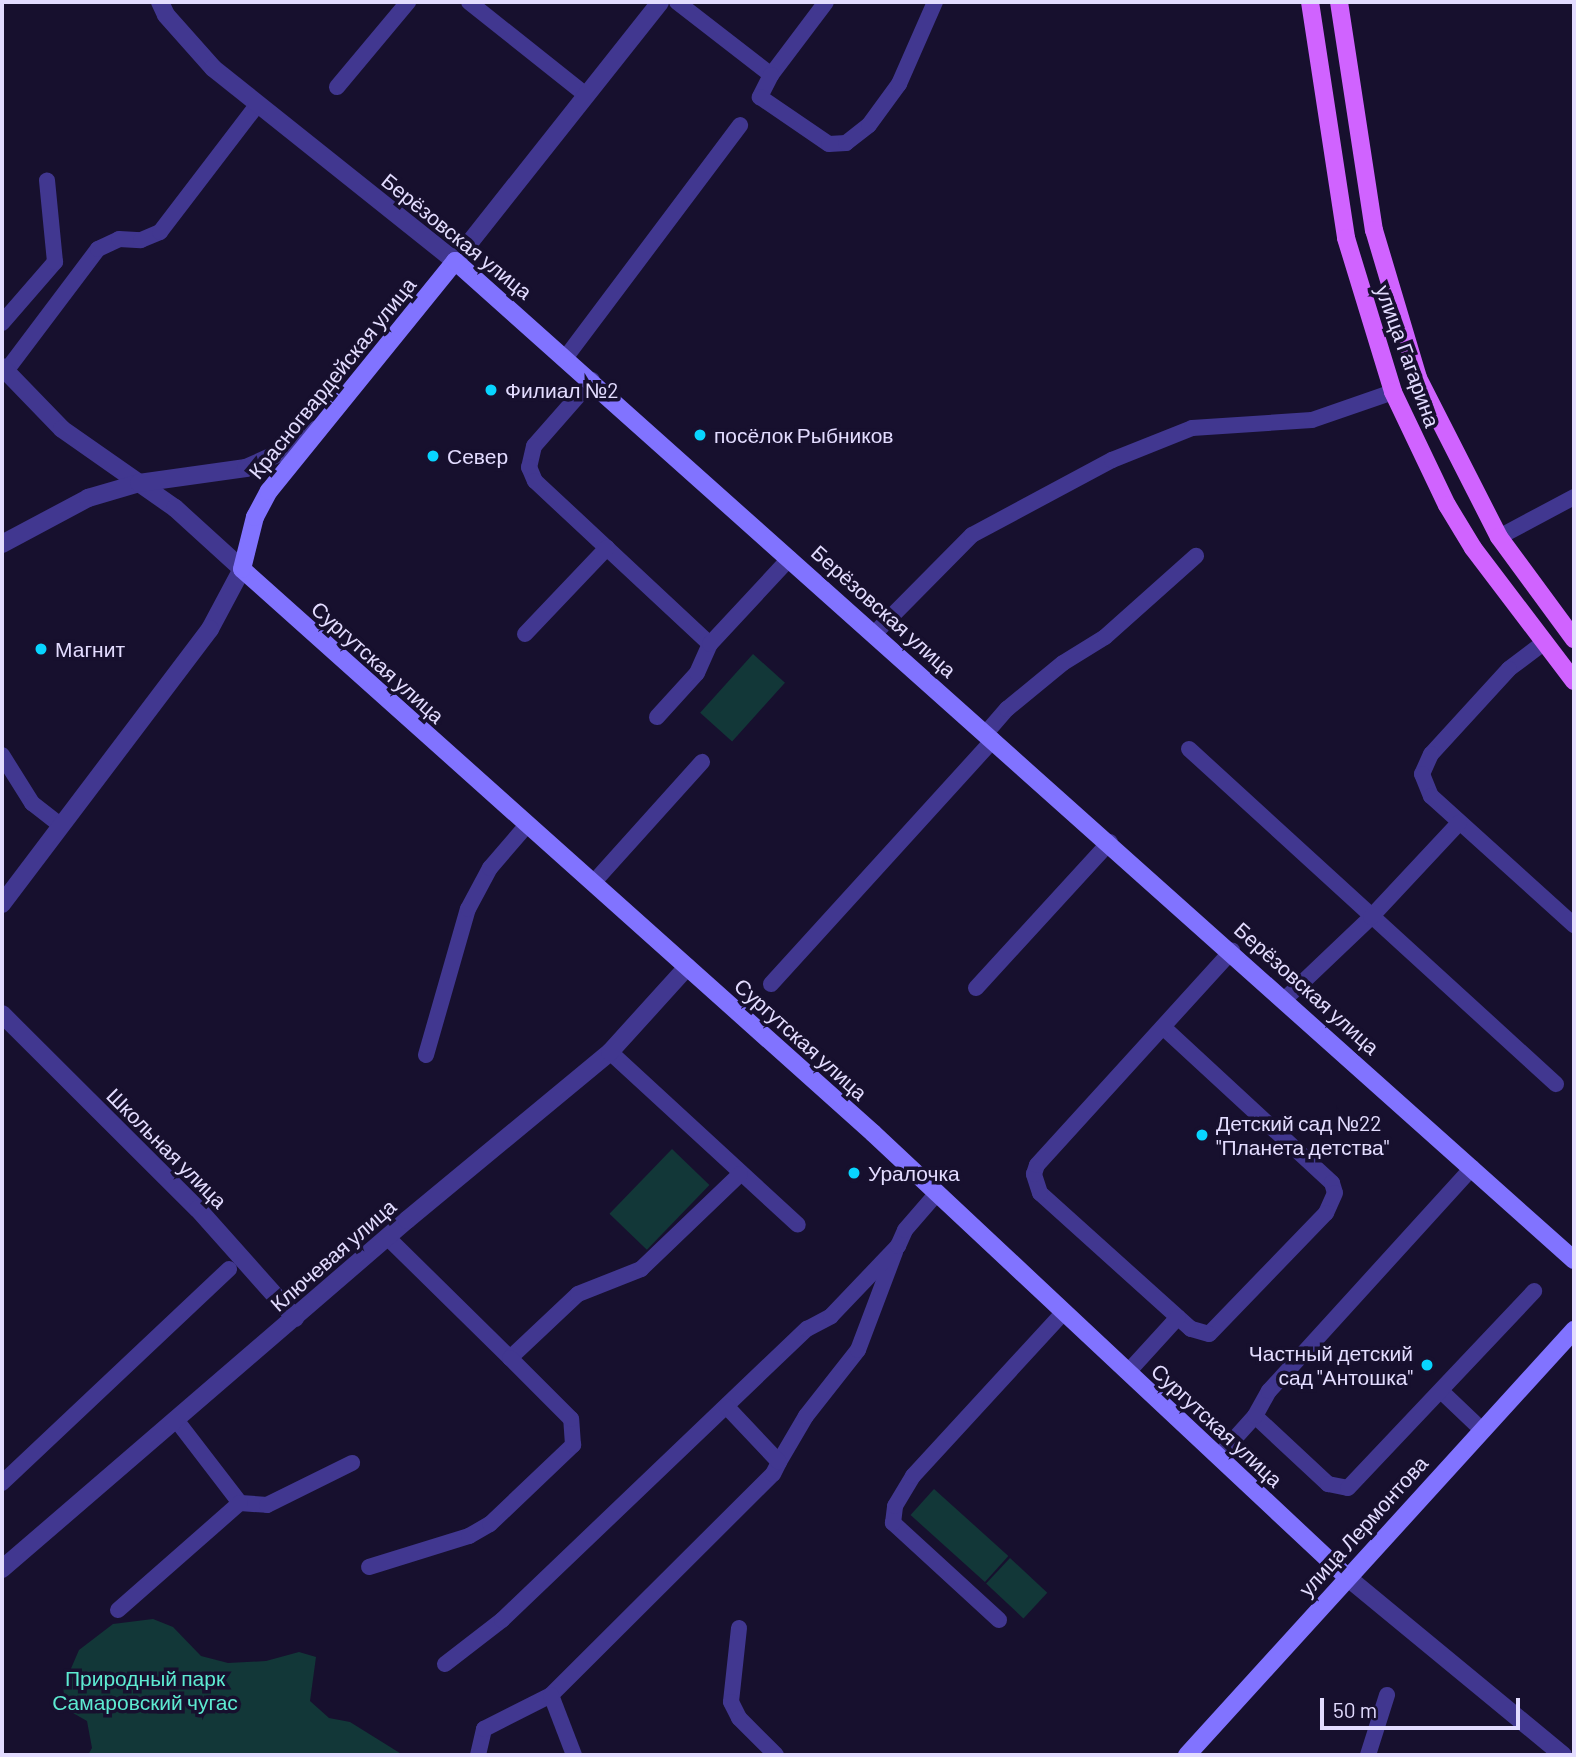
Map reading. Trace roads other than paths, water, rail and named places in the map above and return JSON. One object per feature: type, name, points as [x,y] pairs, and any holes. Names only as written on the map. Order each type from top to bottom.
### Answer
[{"type":"main road","name":"улица Гагарина","points":[[1310,2],[1346,238],[1393,392],[1447,505],[1542,644],[1574,681]]},
{"type":"main road","name":"улица Гагарина","points":[[1339,2],[1356,135],[1388,289],[1423,390],[1499,537],[1574,639]]},
{"type":"street","name":"Красногвардейская улица","points":[[2,904],[211,629],[242,569],[261,505],[317,429],[660,2]]},
{"type":"street","name":"Берёзовская улица","points":[[160,6],[197,52],[454,261],[566,357],[1232,951],[1574,1261]]},
{"type":"street","name":"Сургутская улица","points":[[4,369],[62,429],[198,526],[242,569],[937,1193],[1347,1577],[1563,1755]]},
{"type":"street","points":[[2,544],[88,498],[139,483],[246,468],[286,450],[317,429]]},
{"type":"street","name":"Ключевая улица","points":[[2,1569],[177,1421],[387,1237],[610,1052],[687,967]]},
{"type":"street","name":"Школьная улица","points":[[2,1014],[198,1209],[296,1318]]},
{"type":"street","name":"улица Лермонтова","points":[[1187,1755],[1574,1330]]},
{"type":"lane","points":[[337,87],[408,2]]},
{"type":"lane","points":[[469,2],[586,95]]},
{"type":"lane","points":[[677,2],[771,75]]},
{"type":"lane","points":[[827,2],[771,75],[760,97],[829,144],[846,143],[869,125],[899,84],[935,2]]},
{"type":"lane","points":[[4,369],[98,249],[120,239],[141,240],[160,232],[258,104]]},
{"type":"lane","points":[[566,357],[740,125]]},
{"type":"lane","points":[[2,323],[55,262],[47,180]]},
{"type":"lane","points":[[592,380],[534,446],[529,467],[535,481],[710,644]]},
{"type":"lane","points":[[875,633],[972,535],[1112,460],[1206,424],[1312,420],[1393,392]]},
{"type":"lane","points":[[1499,537],[1574,497]]},
{"type":"lane","points":[[525,634],[607,548]]},
{"type":"lane","points":[[771,984],[990,736],[1015,703],[1063,663],[1105,637],[1196,556]]},
{"type":"lane","points":[[657,717],[697,673],[710,644],[790,558]]},
{"type":"lane","points":[[1542,644],[1509,670],[1424,764],[1424,784],[1459,823],[1574,925]]},
{"type":"lane","points":[[1189,749],[1371,918],[1556,1083]]},
{"type":"lane","points":[[2,755],[32,803],[61,826]]},
{"type":"lane","points":[[593,883],[702,762]]},
{"type":"lane","points":[[1285,999],[1371,918],[1459,823]]},
{"type":"lane","points":[[426,1055],[468,909],[490,868],[527,825]]},
{"type":"lane","points":[[976,988],[1110,842]]},
{"type":"lane","points":[[1163,1027],[1332,1183],[1335,1193],[1326,1213],[1219,1329],[1200,1334],[1040,1193],[1034,1174],[1163,1027],[1232,951]]},
{"type":"lane","points":[[610,1052],[798,1225]]},
{"type":"lane","points":[[1218,1457],[1255,1416],[1269,1391],[1472,1168]]},
{"type":"lane","points":[[510,1358],[578,1294],[641,1269],[740,1174]]},
{"type":"lane","points":[[478,1755],[484,1730],[551,1695],[764,1486],[806,1416],[858,1350],[905,1230],[937,1193]]},
{"type":"lane","points":[[369,1567],[469,1536],[490,1524],[573,1445],[571,1419],[387,1237]]},
{"type":"lane","points":[[445,1664],[502,1620],[807,1329],[831,1316],[898,1246]]},
{"type":"lane","points":[[2,1483],[229,1269]]},
{"type":"lane","points":[[1255,1416],[1328,1484],[1348,1488],[1534,1291]]},
{"type":"lane","points":[[999,1620],[893,1523],[895,1506],[913,1476],[1064,1312]]},
{"type":"lane","points":[[1128,1372],[1178,1317]]},
{"type":"lane","points":[[1441,1391],[1482,1430]]},
{"type":"lane","points":[[727,1407],[779,1462]]},
{"type":"lane","points":[[177,1421],[240,1503]]},
{"type":"lane","points":[[118,1610],[240,1503],[267,1504],[352,1463]]},
{"type":"lane","points":[[738,1628],[731,1702],[739,1718],[776,1755]]},
{"type":"lane","points":[[551,1695],[574,1755]]},
{"type":"lane","points":[[1368,1755],[1387,1695]]},
{"type":"place","name":"Филиал №2","points":[[491,390]]},
{"type":"place","name":"посёлок Рыбников","points":[[700,435]]},
{"type":"place","name":"Север","points":[[433,456]]},
{"type":"place","name":"Магнит","points":[[41,649]]},
{"type":"place","name":"Детский сад №22 \"Планета детства\"","points":[[1202,1135]]},
{"type":"place","name":"Уралочка","points":[[854,1173]]},
{"type":"place","name":"Частный детский сад \"Антошка\"","points":[[1427,1365]]},
{"type":"park label","name":"Природный парк Самаровский чугас","points":[[145,1690]]}]
